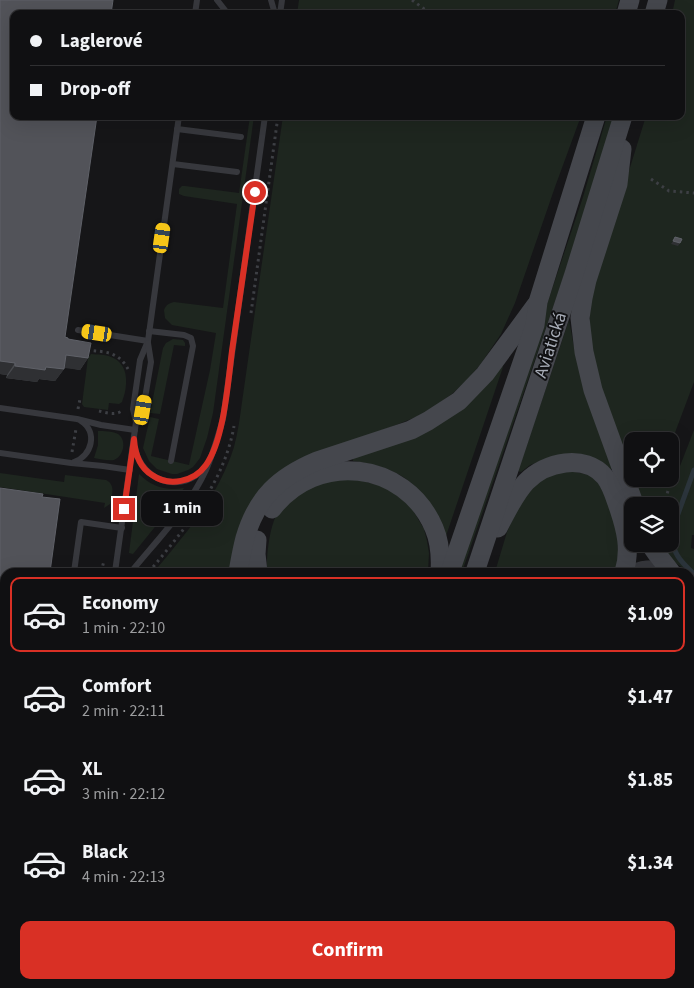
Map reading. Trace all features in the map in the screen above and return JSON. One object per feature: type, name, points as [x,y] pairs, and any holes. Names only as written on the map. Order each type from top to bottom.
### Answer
[{"type":"main road","name":"Aviatická","points":[[451,568],[535,325],[538,302],[595,120]]},
{"type":"main road","name":"Aviatická","points":[[476,568],[574,274],[623,120]]},
{"type":"main road","points":[[624,120],[618,184],[587,280],[582,298],[580,318],[584,352],[593,390],[632,497]]},
{"type":"main road","points":[[239,568],[245,538],[253,517],[264,498],[282,480],[291,473],[310,464],[411,430],[443,413],[459,401],[485,374],[538,302]]},
{"type":"main road","points":[[477,568],[518,492],[526,482],[535,474],[556,464],[575,462],[592,467],[610,484],[627,538],[628,561],[625,568]]},
{"type":"main road","points":[[248,568],[262,526],[269,513],[288,491],[313,476],[334,471],[356,470],[385,478],[404,489],[419,504],[428,516],[434,529],[441,558],[440,568]]},
{"type":"main road","points":[[257,540],[258,568]]},
{"type":"main road","points":[[656,552],[667,568]]},
{"type":"lane","points":[[217,0],[225,10]]},
{"type":"lane","points":[[136,422],[143,410],[151,362],[148,342],[149,331],[178,120]]},
{"type":"lane","points":[[134,568],[184,506],[200,481],[211,457],[222,419],[265,120]]},
{"type":"lane","points":[[177,129],[241,137]]},
{"type":"lane","points":[[173,164],[237,172]]},
{"type":"lane","points":[[78,330],[148,342]]},
{"type":"lane","points":[[149,331],[184,335],[191,338],[193,346],[171,461]]},
{"type":"lane","points":[[116,568],[136,422],[133,408],[140,360],[148,342]]},
{"type":"lane","points":[[0,408],[77,416],[102,425],[135,430]]},
{"type":"lane","points":[[71,463],[81,460],[90,446],[89,428],[77,416]]},
{"type":"lane","points":[[134,439],[136,455],[140,462],[150,474],[165,481],[181,481],[196,475],[211,457]]},
{"type":"lane","points":[[0,453],[130,470]]},
{"type":"lane","points":[[75,568],[81,522],[122,528]]},
{"type":"path","points":[[412,0],[426,10]]},
{"type":"path","points":[[651,179],[669,191],[694,193]]},
{"type":"path","points":[[85,349],[115,355],[127,367],[129,374]]},
{"type":"path","points":[[77,416],[80,399]]},
{"type":"path","points":[[97,411],[116,414],[120,413],[125,407]]},
{"type":"path","points":[[72,455],[76,428]]},
{"type":"shaded area","points":[[299,0],[619,0],[616,10],[298,10]]},
{"type":"shaded area","points":[[675,0],[694,0],[694,382],[675,432],[624,432],[624,452],[609,412],[593,357],[589,324],[592,290],[645,120],[685,120],[685,10],[673,10]]},
{"type":"shaded area","points":[[249,120],[253,120],[213,413],[200,458],[188,470],[172,474],[157,469],[149,461],[143,448],[150,417],[159,419],[151,456],[189,465],[210,370],[216,333],[172,325],[165,318],[164,310],[168,304],[174,302],[223,308],[237,204],[184,196],[179,194],[179,189],[185,186],[239,193]]},
{"type":"shaded area","points":[[282,120],[580,120],[515,303],[501,334],[480,365],[466,381],[452,394],[416,417],[288,468],[235,568],[157,568],[200,514],[219,482],[234,447],[240,419]]},
{"type":"shaded area","points":[[606,120],[613,120],[571,255],[463,568],[458,568],[583,197]]},
{"type":"shaded area","points":[[569,320],[574,347],[612,468],[610,470],[549,458],[530,465],[521,472],[518,471]]},
{"type":"shaded area","points":[[173,339],[183,340],[185,346],[174,345],[160,414],[150,413],[163,348],[166,343]]},
{"type":"shaded area","points":[[91,354],[104,355],[117,360],[122,365],[126,376],[122,402],[119,404],[109,403],[108,410],[84,407],[82,404],[88,358]]},
{"type":"shaded area","points":[[502,366],[446,536],[427,501],[412,484],[395,472],[375,465],[353,461],[353,459]]},
{"type":"shaded area","points":[[694,430],[694,535],[692,535],[691,548],[694,549],[694,568],[684,568],[665,552],[679,552],[679,497],[641,497],[637,487],[679,487],[679,469]]},
{"type":"shaded area","points":[[98,431],[113,432],[118,434],[123,440],[122,452],[114,460],[94,458],[98,445]]},
{"type":"shaded area","points":[[571,471],[589,475],[601,486],[610,502],[621,544],[617,568],[496,568],[507,532],[528,490],[549,475]]},
{"type":"shaded area","points":[[0,473],[64,482],[65,475],[106,480],[112,487],[110,504],[104,508],[105,503],[0,487]]},
{"type":"shaded area","points":[[139,474],[149,482],[160,487],[171,489],[184,488],[133,554],[129,553]]},
{"type":"shaded area","points":[[346,477],[387,487],[411,507],[424,529],[429,553],[428,568],[267,568],[271,530],[280,509],[316,484]]},
{"type":"building","points":[[0,0],[113,0],[112,10],[10,10],[10,120],[96,120],[65,337],[91,343],[88,358],[66,355],[64,369],[46,367],[45,370],[15,366],[15,363],[0,361]]},
{"type":"building","points":[[675,237],[682,239],[680,243],[673,241]]},
{"type":"building","points":[[0,488],[43,494],[42,497],[60,499],[51,568],[0,568]]},
{"type":"waterway","points":[[679,511],[694,470]]},
{"type":"waterway","points":[[676,552],[688,568]]},
{"type":"route","points":[[124,509],[134,439],[136,455],[144,469],[157,478],[173,482],[189,479],[202,470],[211,457],[216,445],[222,419],[255,192]]}]
